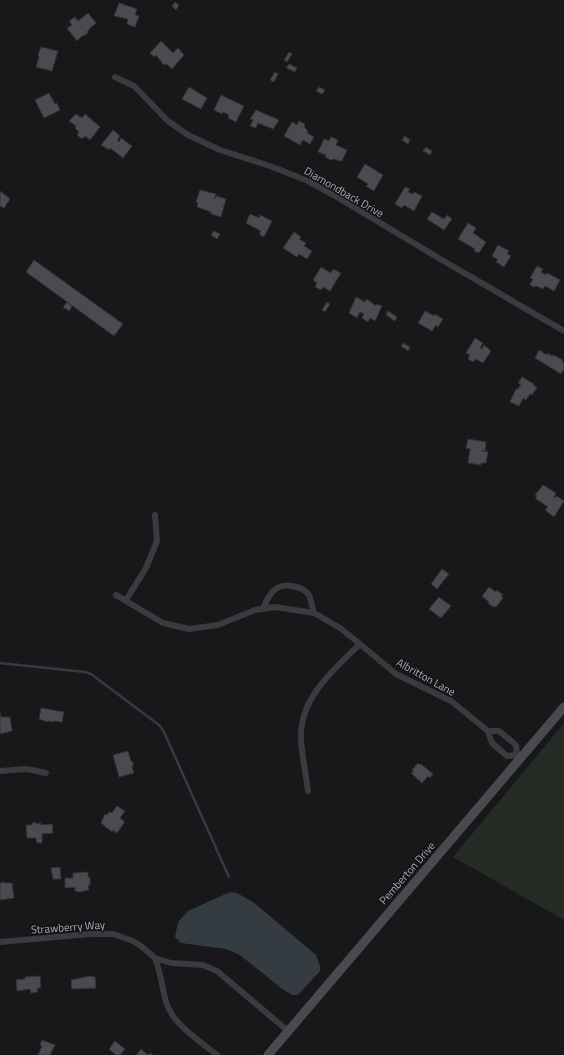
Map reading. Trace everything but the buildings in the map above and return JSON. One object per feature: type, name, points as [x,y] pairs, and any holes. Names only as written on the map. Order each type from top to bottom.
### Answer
[{"type":"street","name":"Diamondback Drive","points":[[115,77],[134,86],[168,120],[188,135],[220,150],[270,166],[308,181],[564,331]]},
{"type":"street","points":[[126,600],[146,568],[156,541],[155,515]]},
{"type":"street","points":[[116,595],[163,623],[189,629],[218,625],[255,610],[275,608],[314,613],[308,595],[300,588],[290,585],[277,588],[268,598],[263,609]]},
{"type":"street","name":"Albritton Lane","points":[[314,613],[340,628],[396,674],[451,701],[488,730],[499,731],[516,745],[519,757]]},
{"type":"street","points":[[308,791],[301,739],[303,718],[310,699],[332,671],[360,644]]},
{"type":"street","name":"Pemberton Drive","points":[[268,1055],[519,757],[564,708]]},
{"type":"street","points":[[488,730],[492,743],[507,756],[519,757]]},
{"type":"street","points":[[0,771],[27,769],[46,773]]},
{"type":"street","name":"Strawberry Way","points":[[0,942],[90,934],[113,934],[133,941],[155,958],[171,963],[203,965],[217,971],[288,1031]]},
{"type":"street","points":[[155,958],[161,976],[166,1002],[172,1015],[182,1026],[217,1055]]},
{"type":"shaded area","points":[[564,723],[564,920],[453,857]]},
{"type":"shaded area","points":[[230,892],[237,893],[253,902],[316,955],[320,966],[320,971],[298,995],[292,995],[281,988],[240,955],[226,949],[181,943],[175,937],[178,922],[188,911]]},
{"type":"waterway","points":[[0,663],[85,672],[91,674],[159,725],[163,730],[229,877]]}]
